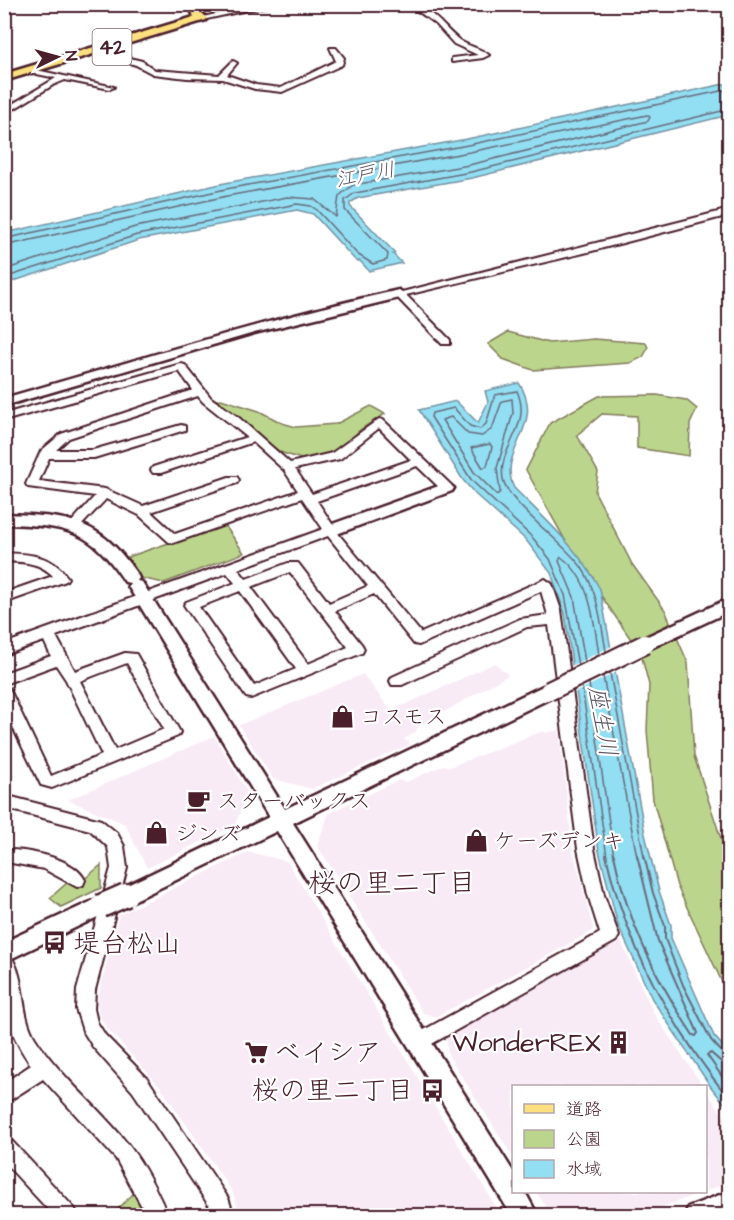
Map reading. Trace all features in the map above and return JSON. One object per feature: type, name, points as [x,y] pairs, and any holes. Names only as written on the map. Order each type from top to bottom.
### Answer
[{"type":"main road","points":[[194,4],[197,14],[202,18]]},
{"type":"main road","name":"42","points":[[4,78],[35,71],[202,18]]},
{"type":"street","points":[[202,18],[272,4]]},
{"type":"street","points":[[411,4],[438,23],[457,42],[485,55],[455,60]]},
{"type":"street","points":[[96,52],[139,63],[158,73],[194,77],[222,76],[240,84],[279,91],[339,63],[341,60],[333,50]]},
{"type":"street","points":[[222,76],[233,63]]},
{"type":"street","points":[[35,71],[110,87]]},
{"type":"street","points":[[4,113],[50,83],[65,77]]},
{"type":"street","points":[[4,402],[353,303],[585,250],[729,212]]},
{"type":"street","points":[[399,294],[446,342]]},
{"type":"street","points":[[4,418],[181,368],[207,400],[288,467],[329,531],[419,640],[545,584],[556,619],[586,849],[593,884],[610,936],[419,1042]]},
{"type":"street","points":[[201,392],[76,431],[56,442],[45,454],[33,484],[76,487],[105,493],[144,510],[173,539],[420,461]]},
{"type":"street","points":[[4,650],[48,634],[137,588],[230,567],[447,488],[379,422],[336,456],[288,467]]},
{"type":"street","points":[[45,454],[94,454],[181,428]]},
{"type":"street","points":[[157,470],[254,438]]},
{"type":"street","points":[[144,510],[233,480]]},
{"type":"street","points":[[74,526],[105,493]]},
{"type":"street","points":[[4,519],[43,520],[74,526],[103,541],[116,553],[512,1192]]},
{"type":"street","points":[[4,557],[40,561],[55,568],[61,578],[4,598]]},
{"type":"street","points":[[293,566],[357,649],[251,693],[191,605],[244,584],[293,566]]},
{"type":"street","points":[[230,567],[304,671]]},
{"type":"street","points":[[326,609],[376,588]]},
{"type":"street","points":[[4,953],[729,604]]},
{"type":"street","points":[[397,681],[525,622],[556,619]]},
{"type":"street","points":[[48,634],[111,757]]},
{"type":"street","points":[[4,679],[59,658]]},
{"type":"street","points":[[4,692],[46,781],[52,783],[173,732],[131,658],[125,658],[72,678]]},
{"type":"street","points":[[4,801],[95,825],[111,838],[116,846],[119,868],[86,990],[85,1009],[89,1025],[99,1041],[140,1085],[221,1205],[224,1215]]},
{"type":"street","points":[[7,859],[46,862],[59,867],[77,880]]},
{"type":"street","points":[[4,961],[9,968],[13,1001],[26,1040],[44,1066],[128,1161],[143,1183],[158,1215]]},
{"type":"street","points":[[4,1095],[44,1066]]},
{"type":"street","points":[[4,1148],[68,1215]]},
{"type":"street","points":[[512,1193],[526,1215]]},
{"type":"street","points":[[697,1215],[729,1203]]},
{"type":"shaded area","points":[[495,663],[508,675],[417,728],[416,732],[404,739],[411,744],[312,789],[273,779],[239,725],[363,674],[391,711]]},
{"type":"shaded area","points":[[559,730],[573,851],[593,928],[591,932],[436,1017],[423,1013],[317,845],[329,813],[399,780],[406,782],[444,765],[450,767],[543,731],[546,733]]},
{"type":"shaded area","points":[[214,736],[248,793],[234,826],[147,868],[125,824],[68,800]]},
{"type":"shaded area","name":"ベイシア","points":[[248,852],[287,861],[501,1215],[240,1215],[232,1191],[159,1085],[106,1027],[99,1015],[97,1001],[119,915]]},
{"type":"shaded area","points":[[620,939],[654,1014],[702,1085],[512,1085],[512,1155],[448,1055],[446,1037]]},
{"type":"shaded area","points":[[707,1092],[729,1123],[730,1182],[707,1191]]},
{"type":"shaded area","points":[[537,1193],[700,1193],[638,1216],[562,1215],[548,1210]]},
{"type":"green space","points":[[508,332],[549,343],[594,339],[646,343],[648,348],[643,357],[630,363],[533,370],[503,359],[488,344]]},
{"type":"green space","points":[[657,395],[686,400],[697,409],[690,424],[689,456],[637,448],[637,416],[602,414],[577,435],[598,472],[595,492],[632,564],[665,610],[688,663],[694,756],[729,863],[729,997],[677,886],[653,800],[647,730],[649,685],[641,654],[574,556],[526,470],[550,423],[599,396]]},
{"type":"green space","points":[[221,399],[259,411],[282,423],[296,427],[336,424],[371,406],[385,414],[361,429],[340,449],[307,461],[280,452],[215,401]]},
{"type":"green space","points":[[224,524],[244,553],[164,583],[140,578],[128,557]]},
{"type":"green space","points":[[101,865],[101,888],[61,907],[50,898],[68,882],[75,887]]},
{"type":"green space","points":[[136,1191],[147,1216],[111,1216]]},
{"type":"water","name":"江戸川","points":[[729,83],[729,115],[472,178],[358,198],[350,203],[350,206],[402,263],[369,271],[360,261],[356,261],[313,214],[297,210],[139,240],[5,284],[5,233],[225,183],[467,139]]},
{"type":"water","name":"座生川","points":[[519,383],[526,398],[528,412],[511,462],[510,474],[514,488],[572,547],[600,589],[645,834],[659,891],[671,925],[671,938],[714,1036],[729,1053],[729,1109],[711,1087],[652,999],[618,925],[599,851],[565,614],[551,573],[526,540],[476,495],[463,480],[419,410],[456,401],[478,423],[488,402],[485,391]]},
{"type":"pier","points":[[614,645],[619,671],[574,693],[569,667]]},
{"type":"place","name":"コスモス","points":[[342,716]]},
{"type":"place","name":"スターバックス","points":[[199,800]]},
{"type":"place","name":"ジンズ","points":[[157,833]]},
{"type":"place","name":"ケーズデンキ","points":[[476,840]]},
{"type":"place","name":"堤台松山","points":[[55,943]]},
{"type":"place","name":"WonderREX","points":[[619,1042]]},
{"type":"place","name":"ベイシア","points":[[256,1052]]},
{"type":"place","name":"桜の里二丁目","points":[[432,1090]]},
{"type":"district","name":"桜の里二丁目","points":[[392,882]]}]
